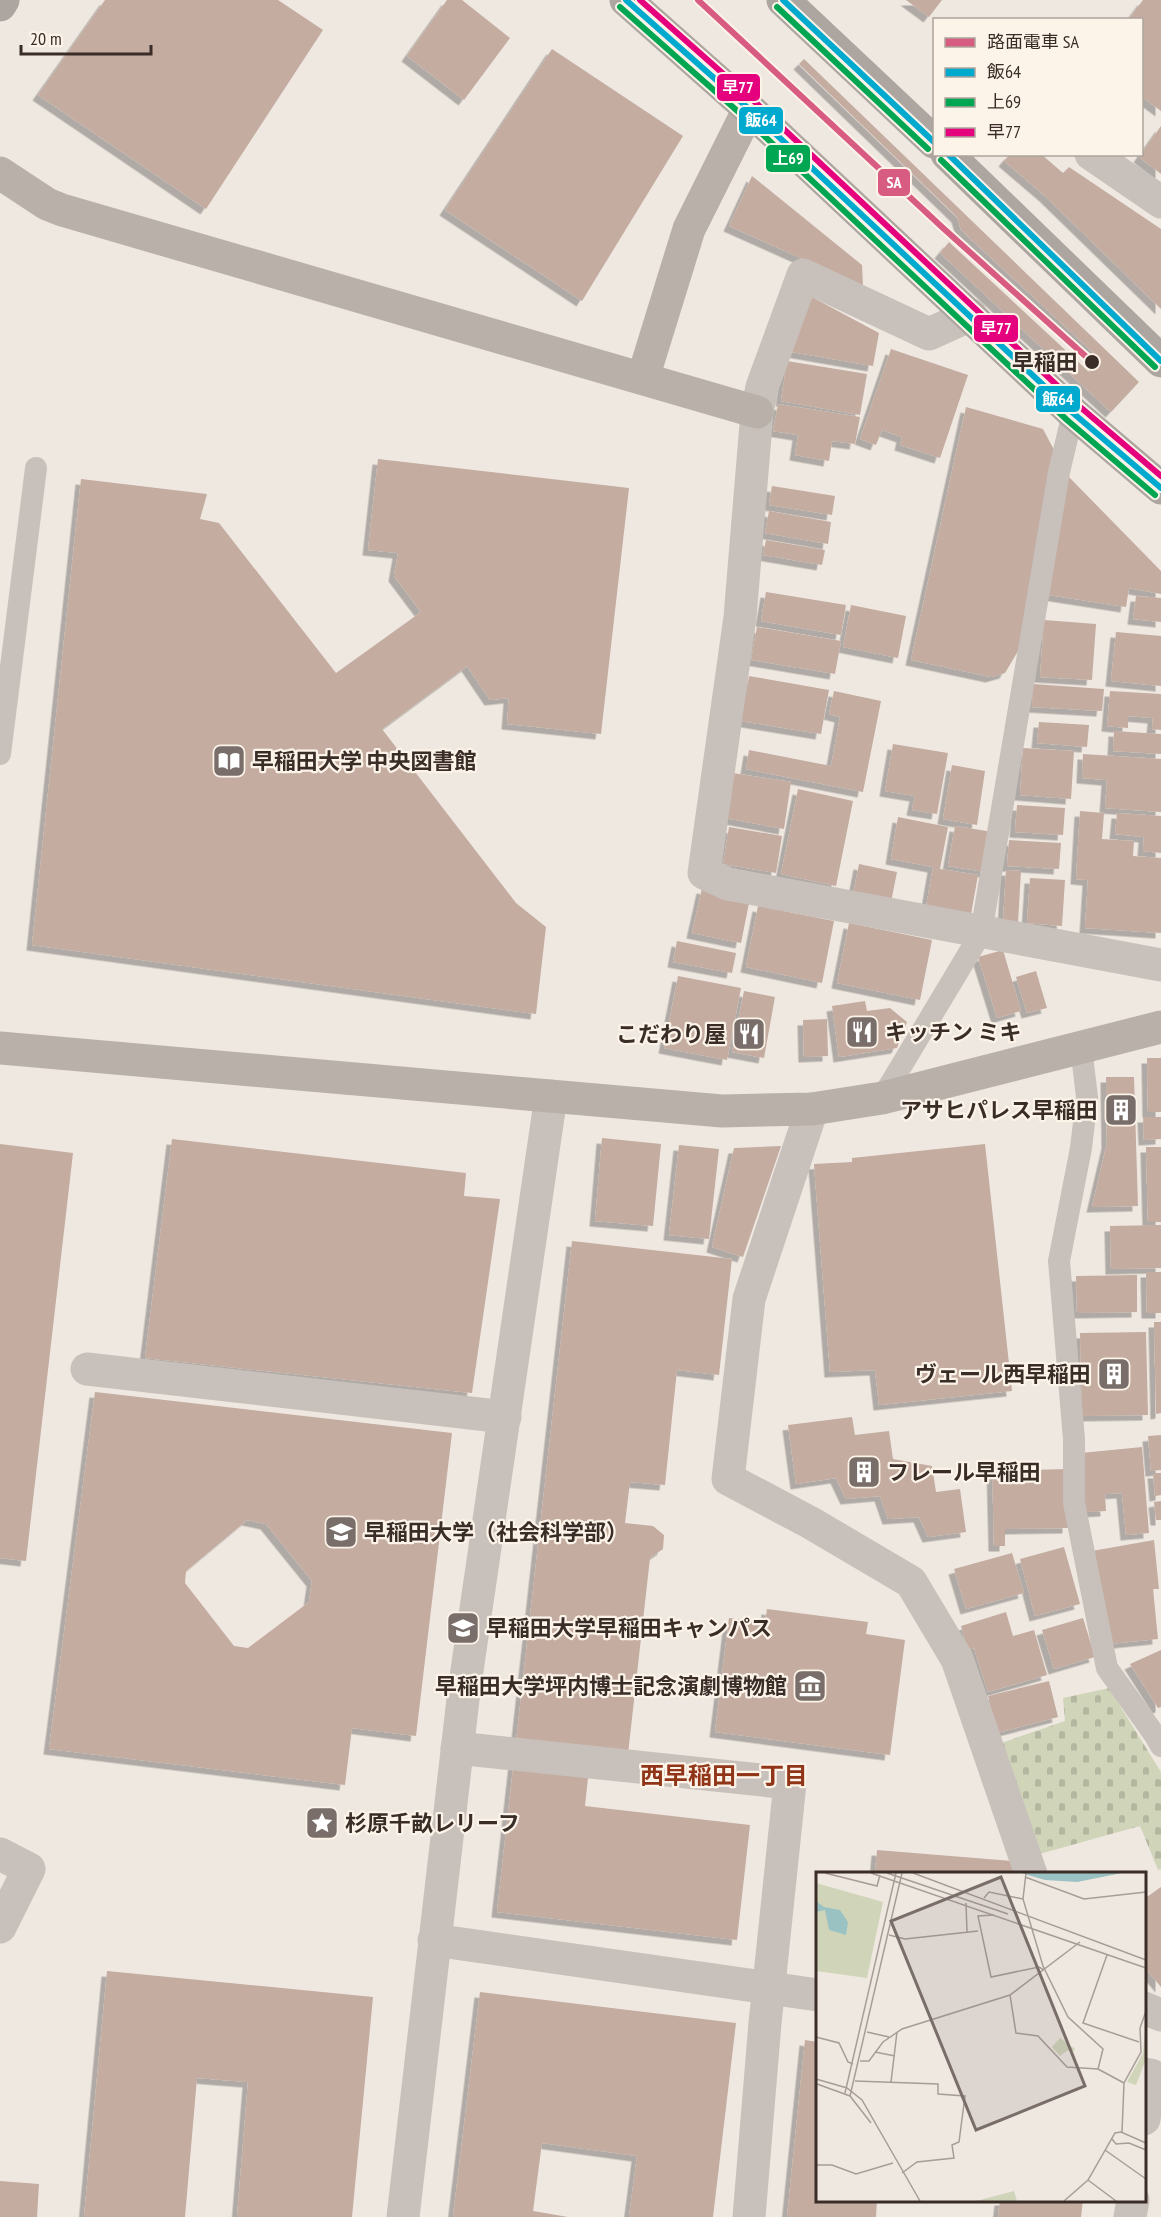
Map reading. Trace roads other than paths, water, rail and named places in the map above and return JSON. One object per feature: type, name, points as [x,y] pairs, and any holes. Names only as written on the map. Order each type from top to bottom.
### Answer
[{"type":"main road","points":[[0,5],[3,0]]},
{"type":"main road","points":[[626,0],[749,108],[1073,413],[1161,488]]},
{"type":"main road","points":[[783,0],[933,137]]},
{"type":"main road","points":[[952,156],[1161,361]]},
{"type":"street","points":[[644,378],[689,229],[749,108]]},
{"type":"street","points":[[1093,156],[1161,202]]},
{"type":"street","points":[[0,173],[41,200],[62,210],[757,412]]},
{"type":"street","points":[[971,315],[929,334],[803,275],[762,387],[757,412],[740,617],[704,873],[728,884],[1161,965]]},
{"type":"street","points":[[0,1048],[722,1111],[812,1109],[882,1098],[1161,1027]]},
{"type":"street","points":[[403,2217],[465,1679],[551,1096]]},
{"type":"street","points":[[812,1109],[749,1299],[728,1479],[811,1523],[911,1582],[957,1659],[1030,1872]]},
{"type":"street","points":[[87,1369],[505,1418]]},
{"type":"street","points":[[457,1748],[790,1784],[749,2217]]},
{"type":"street","points":[[0,1854],[28,1869],[0,1927]]},
{"type":"street","points":[[434,1940],[816,1995]]},
{"type":"street","points":[[1146,2009],[1161,2015]]},
{"type":"street","points":[[1146,2074],[1151,2075],[1146,2106]]},
{"type":"street","points":[[1130,2217],[1133,2202]]},
{"type":"lane","points":[[882,1098],[981,933],[1059,472],[1073,413]]},
{"type":"lane","points":[[0,754],[36,468]]},
{"type":"lane","points":[[1081,1047],[1087,1097],[1059,1261],[1074,1439],[1074,1503],[1107,1668],[1155,1734],[1161,1746]]},
{"type":"tram line","name":"SA","points":[[698,0],[943,228],[1092,362]]},
{"type":"place","name":"早稲田","points":[[1092,362]]},
{"type":"place","name":"早稲田大学 中央図書館","points":[[229,761]]},
{"type":"place","name":"キッチン ミキ","points":[[862,1032]]},
{"type":"place","name":"こだわり屋","points":[[749,1034]]},
{"type":"place","name":"アサヒパレス早稲田","points":[[1121,1110]]},
{"type":"place","name":"ヴェール西早稲田","points":[[1114,1374]]},
{"type":"place","name":"フレール早稲田","points":[[864,1472]]},
{"type":"place","name":"早稲田大学（社会科学部）","points":[[341,1532]]},
{"type":"place","name":"早稲田大学早稲田キャンパス","points":[[463,1628]]},
{"type":"place","name":"早稲田大学坪内博士記念演劇博物館","points":[[810,1686]]},
{"type":"place","name":"杉原千畝レリーフ","points":[[322,1823]]},
{"type":"district","name":"西早稲田一丁目","points":[[724,1776]]}]
